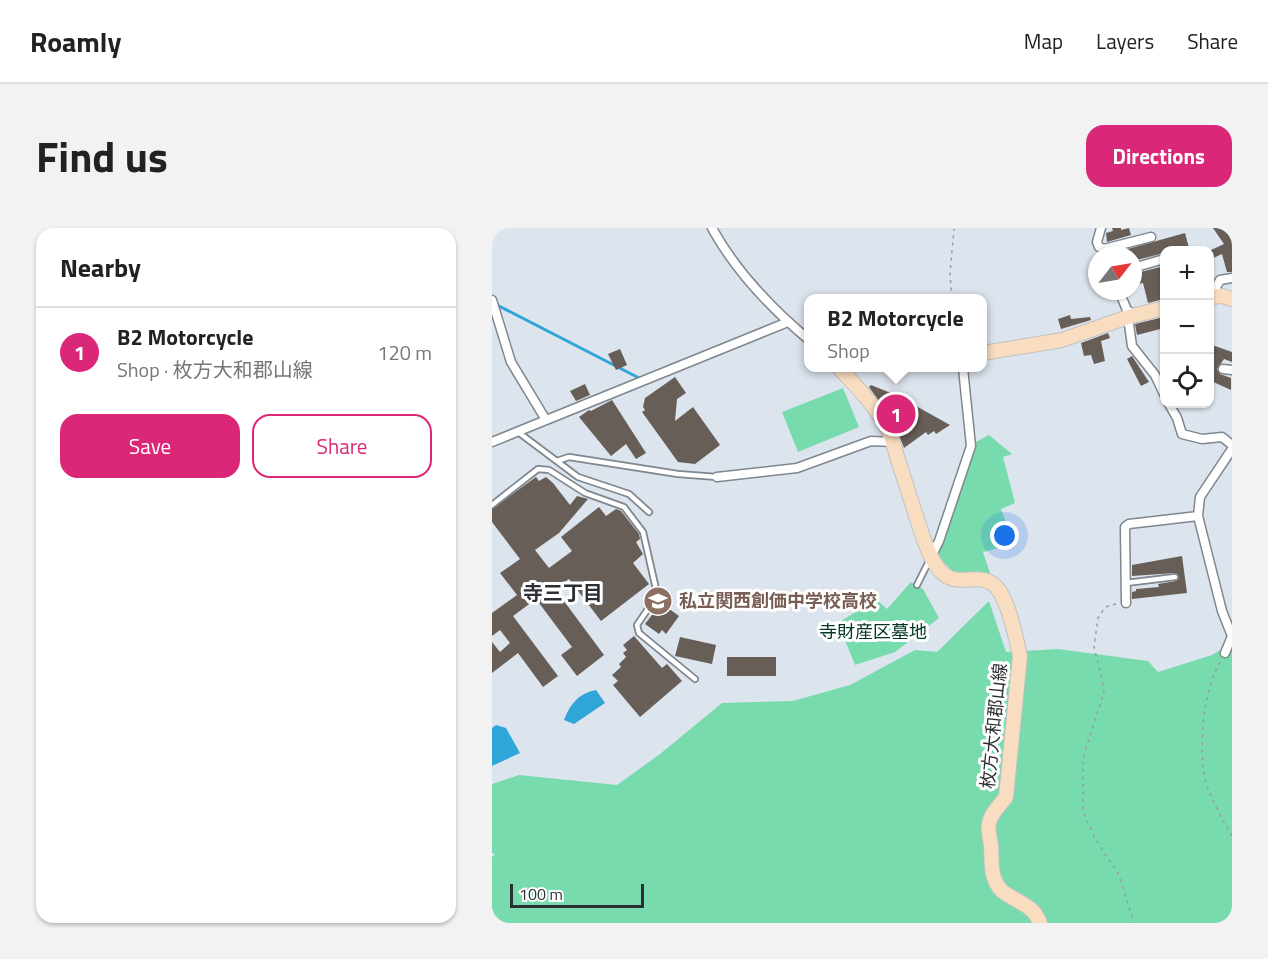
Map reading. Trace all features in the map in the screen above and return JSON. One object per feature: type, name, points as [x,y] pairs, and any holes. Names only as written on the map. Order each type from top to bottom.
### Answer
[{"type":"main road","points":[[1214,297],[1232,299]]},
{"type":"main road","points":[[987,352],[1062,340],[1131,316],[1160,309]]},
{"type":"main road","name":"枚方大和郡山線","points":[[843,372],[868,398],[882,419],[931,557],[942,574],[950,579],[961,581],[982,580],[992,583],[1004,601],[1020,656],[1014,729],[1008,763],[1008,784],[1006,797],[994,812],[989,824],[990,860],[992,874],[1000,889],[1030,907],[1038,916],[1040,923]]},
{"type":"street","points":[[712,228],[726,254],[788,322],[804,336]]},
{"type":"street","points":[[1099,246],[1097,242],[1101,228]]},
{"type":"street","points":[[1126,246],[1150,237]]},
{"type":"street","points":[[1142,265],[1160,260]]},
{"type":"street","points":[[1214,290],[1220,280],[1232,278]]},
{"type":"street","points":[[492,300],[511,362],[546,420]]},
{"type":"street","points":[[1122,300],[1131,316],[1132,346],[1155,375],[1160,386]]},
{"type":"street","points":[[492,442],[788,322]]},
{"type":"street","points":[[931,557],[939,541],[971,446],[963,372]]},
{"type":"street","points":[[1172,408],[1182,434],[1203,439],[1222,437],[1232,447],[1200,497],[1198,516],[1222,612],[1232,636],[1226,653]]},
{"type":"street","points":[[717,477],[797,468],[871,441],[892,442]]},
{"type":"street","points":[[1126,603],[1125,527],[1129,524],[1198,516]]},
{"type":"lane","points":[[518,432],[578,477],[629,494],[650,512]]},
{"type":"lane","points":[[557,461],[569,457],[678,474],[717,477]]},
{"type":"lane","points":[[492,505],[538,469],[549,470],[585,493],[624,507],[643,532],[656,589],[650,606],[636,625],[639,633],[695,679]]},
{"type":"lane","points":[[917,585],[931,557]]},
{"type":"lane","points":[[1126,582],[1175,576]]},
{"type":"path","points":[[952,294],[950,273],[954,229]]},
{"type":"path","points":[[1126,603],[1105,607],[1098,618],[1094,647],[1104,692],[1083,758],[1083,812],[1096,840],[1119,875],[1134,923]]},
{"type":"path","points":[[1226,653],[1214,672],[1204,714],[1202,746],[1207,785],[1231,834]]},
{"type":"green space","points":[[843,388],[859,427],[798,452],[782,412]]},
{"type":"green space","points":[[989,435],[1012,454],[1003,457],[1015,503],[1001,509],[1014,544],[983,552],[990,573],[955,574],[936,554],[975,451],[974,443]]},
{"type":"green space","name":"寺財産区墓地","points":[[911,582],[923,589],[939,618],[895,652],[855,665],[838,623],[876,599],[887,609]]},
{"type":"green space","points":[[989,601],[1006,652],[1058,649],[1148,661],[1158,672],[1212,655],[1232,643],[1232,923],[492,923],[492,857],[495,854],[492,853],[492,784],[519,775],[617,785],[660,754],[722,703],[793,701],[850,685],[915,650],[937,652]]},
{"type":"water","points":[[596,690],[605,703],[574,724],[564,720],[576,700]]},
{"type":"water","points":[[496,725],[506,728],[520,753],[492,766],[492,728]]},
{"type":"building","points":[[1112,228],[1121,228],[1121,230],[1129,228],[1131,235],[1107,242],[1106,233],[1113,231]]},
{"type":"building","points":[[1213,228],[1227,228],[1232,235],[1232,272],[1227,272],[1222,254],[1214,258],[1214,249],[1224,244]]},
{"type":"building","points":[[1185,233],[1188,246],[1160,246],[1160,254],[1142,259],[1142,246],[1138,246]]},
{"type":"building","points":[[1160,267],[1160,300],[1148,303],[1142,283],[1142,272]]},
{"type":"building","points":[[1070,315],[1071,319],[1090,317],[1091,320],[1061,329],[1058,319]]},
{"type":"building","points":[[1160,318],[1160,329],[1137,335],[1135,324]]},
{"type":"building","points":[[1108,333],[1110,338],[1101,341],[1105,361],[1094,364],[1091,355],[1084,356],[1081,343]]},
{"type":"building","points":[[1214,346],[1232,352],[1232,362],[1224,359],[1217,369],[1220,374],[1231,378],[1231,390],[1214,382]]},
{"type":"building","points":[[620,349],[627,365],[616,370],[608,354]]},
{"type":"building","points":[[1132,356],[1149,382],[1141,386],[1127,359]]},
{"type":"building","points":[[675,377],[686,393],[677,399],[675,421],[693,407],[720,445],[695,464],[678,462],[642,412],[645,410],[643,407],[645,398]]},
{"type":"building","points":[[585,384],[590,395],[576,401],[570,391]]},
{"type":"building","points":[[871,385],[898,396],[950,425],[936,434],[934,431],[928,435],[926,432],[904,448],[894,422],[869,387]]},
{"type":"building","points":[[612,400],[646,453],[636,459],[626,444],[611,456],[579,417]]},
{"type":"building","points":[[536,477],[539,481],[546,477],[570,505],[577,496],[588,499],[559,533],[535,550],[549,568],[572,551],[561,537],[599,507],[606,516],[616,509],[621,511],[639,534],[640,539],[636,542],[643,554],[633,563],[649,584],[601,621],[569,579],[555,589],[604,655],[577,676],[561,655],[572,647],[536,599],[513,616],[558,676],[543,687],[518,653],[492,673],[492,642],[500,652],[510,643],[500,630],[492,636],[492,613],[517,595],[500,573],[520,559],[492,522],[492,509]]},
{"type":"building","points":[[1182,556],[1187,593],[1132,599],[1132,592],[1136,589],[1159,587],[1158,584],[1176,581],[1179,577],[1175,573],[1132,576],[1132,565]]},
{"type":"building","points":[[661,603],[679,616],[666,634],[662,630],[659,634],[645,624]]},
{"type":"building","points":[[634,636],[662,668],[667,664],[682,681],[640,717],[613,685],[618,681],[612,675],[621,667],[619,664],[626,657],[623,653],[627,650],[623,645]]},
{"type":"building","points":[[680,637],[716,645],[712,664],[675,656]]},
{"type":"building","points":[[727,657],[776,657],[776,676],[727,676]]},
{"type":"waterway","points":[[495,304],[641,379]]},
{"type":"place","name":"B2 Motorcycle","points":[[896,414]]},
{"type":"place","name":"私立関西創価中学校高校","points":[[658,601]]},
{"type":"district","name":"寺三丁目","points":[[563,593]]}]
